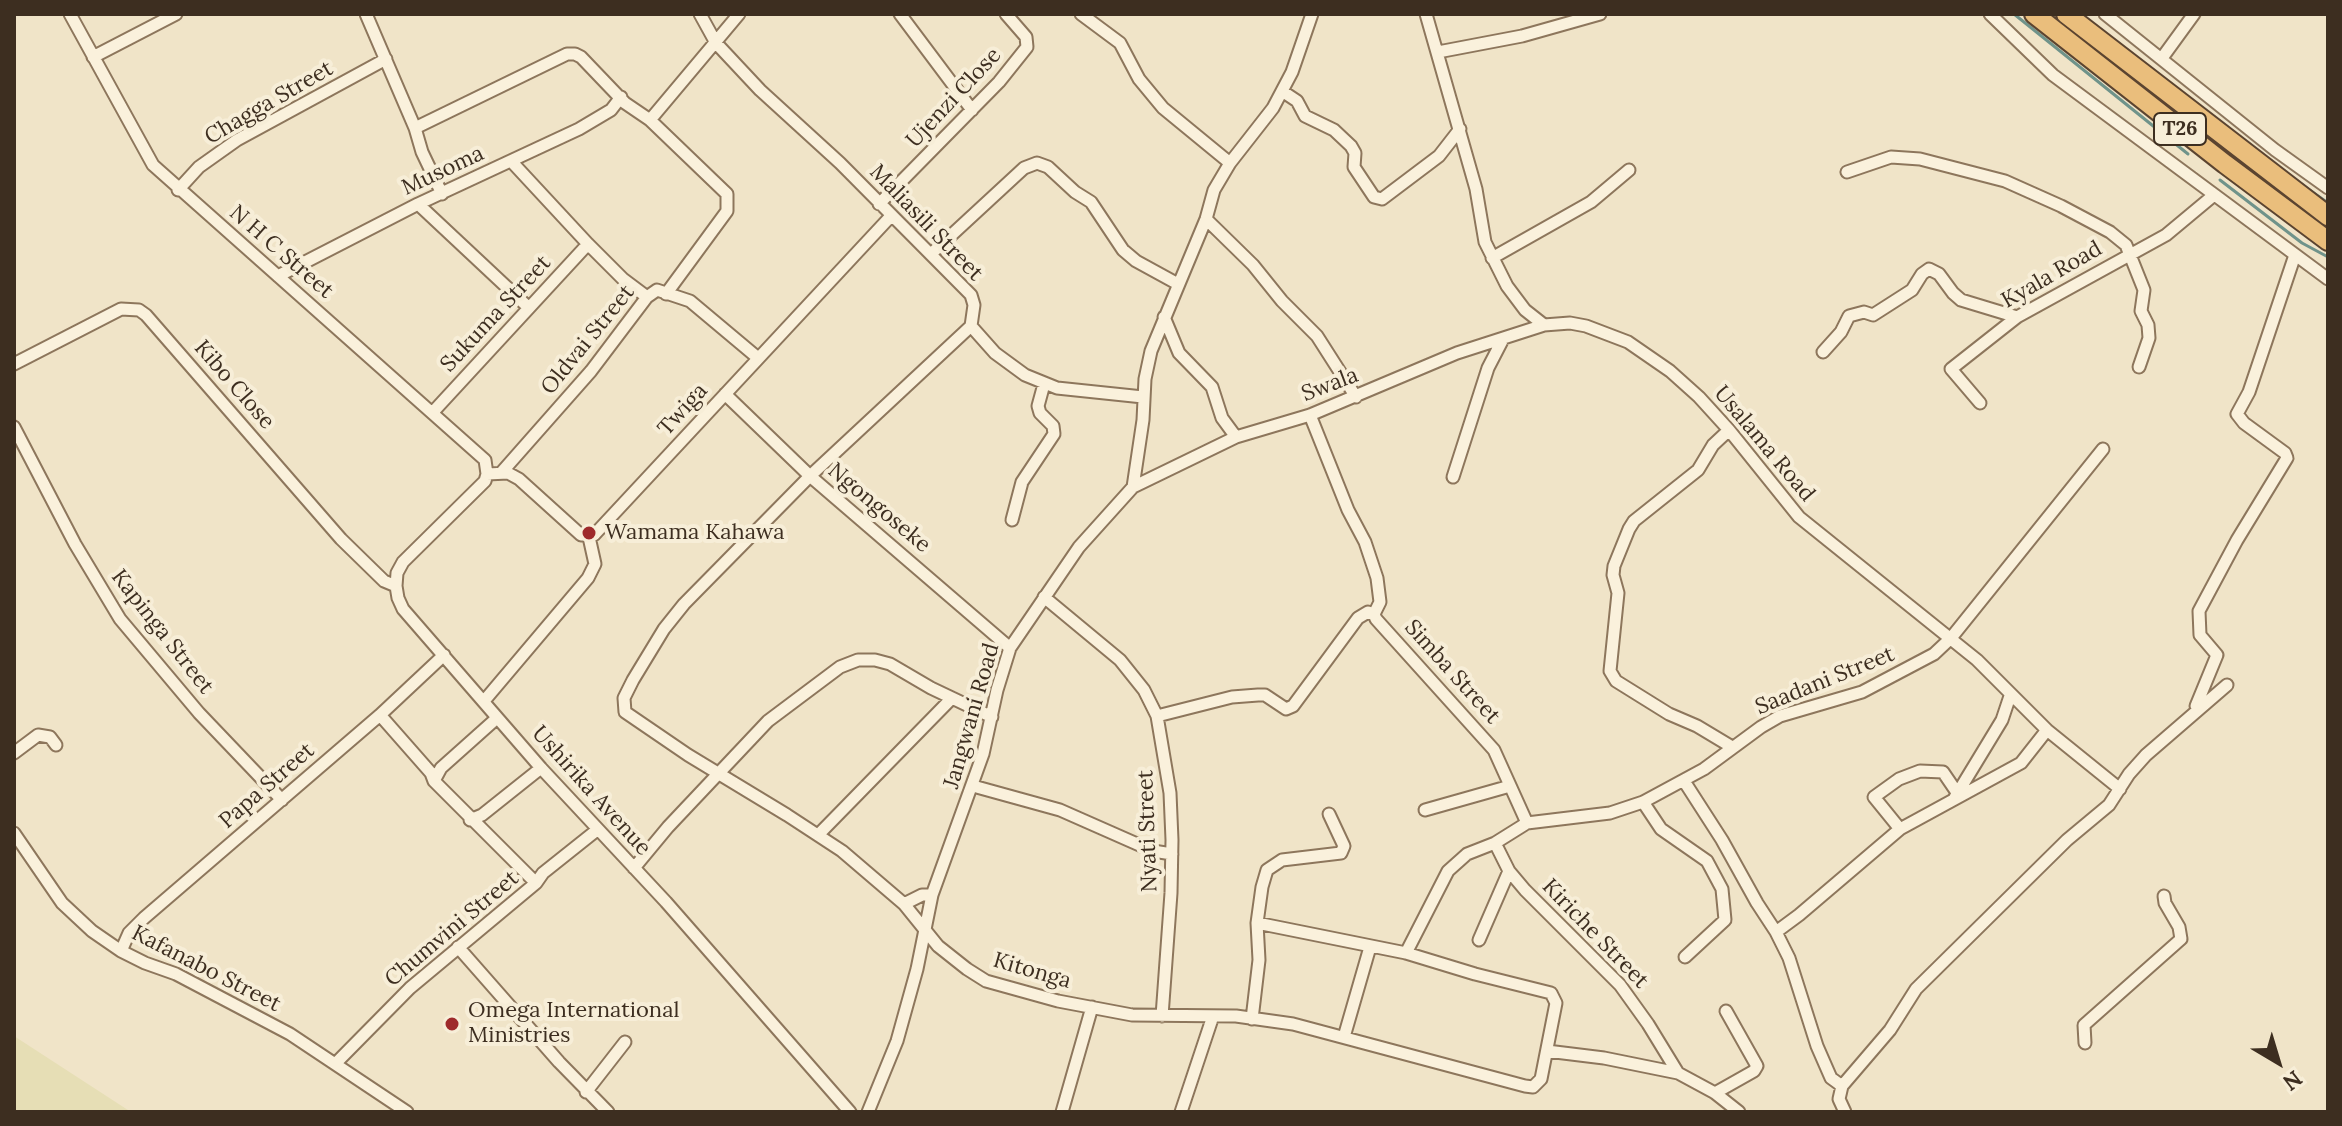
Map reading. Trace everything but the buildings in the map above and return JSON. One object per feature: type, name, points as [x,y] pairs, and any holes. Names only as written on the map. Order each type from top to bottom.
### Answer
[{"type":"highway","name":"T26","points":[[2034,14],[2215,157],[2328,241]]},
{"type":"highway","name":"T26","points":[[2066,14],[2328,216]]},
{"type":"street","name":"N H C Street","points":[[70,14],[153,165],[480,453],[487,465],[487,474]]},
{"type":"street","points":[[93,57],[176,14]]},
{"type":"street","points":[[366,14],[442,194]]},
{"type":"street","name":"Maliasili Street","points":[[700,14],[716,43],[760,90],[840,163],[971,295],[974,305],[971,326]]},
{"type":"street","points":[[650,120],[739,14]]},
{"type":"street","points":[[900,14],[972,110]]},
{"type":"street","name":"Ujenzi Close","points":[[879,204],[972,110],[1027,47],[1026,37],[1006,14]]},
{"type":"street","points":[[1081,14],[1120,43],[1139,79],[1163,108],[1230,163]]},
{"type":"street","points":[[1133,487],[1151,351],[1206,219],[1214,190],[1230,163],[1273,108],[1292,72],[1312,14]]},
{"type":"street","points":[[1426,14],[1476,189],[1485,242],[1518,301],[1531,317],[1544,325]]},
{"type":"street","points":[[1438,52],[1535,33],[1600,14]]},
{"type":"street","points":[[1990,14],[2053,75],[2328,279]]},
{"type":"street","points":[[2105,14],[2275,150],[2328,188]]},
{"type":"street","points":[[2162,58],[2194,14]]},
{"type":"street","points":[[415,128],[571,53],[581,57],[625,103],[650,120],[718,184],[729,200],[724,216],[666,294]]},
{"type":"street","name":"Chagga Street","points":[[178,190],[199,167],[237,140],[386,59]]},
{"type":"street","points":[[1282,91],[1297,101],[1305,116],[1334,130],[1351,146],[1355,153],[1354,167],[1374,197],[1382,199],[1439,156],[1460,129]]},
{"type":"street","name":"Musoma","points":[[278,276],[418,204],[579,129],[611,110],[621,97]]},
{"type":"street","points":[[1847,172],[1891,157],[1903,157],[2005,181],[2110,232],[2126,245],[2144,290],[2141,311],[2149,338],[2139,367]]},
{"type":"street","points":[[511,161],[588,244],[623,279],[647,297]]},
{"type":"street","points":[[932,253],[1024,168],[1037,163],[1048,167],[1091,202],[1123,250],[1136,261],[1178,284]]},
{"type":"street","points":[[1492,258],[1591,202],[1629,170]]},
{"type":"street","name":"Kyala Road","points":[[1980,403],[1951,369],[2017,317],[2166,235],[2214,195]]},
{"type":"street","points":[[418,204],[528,307]]},
{"type":"street","name":"Twiga","points":[[589,537],[597,533],[891,216]]},
{"type":"street","points":[[1206,219],[1253,265],[1282,301],[1317,336],[1356,397]]},
{"type":"street","name":"Sukuma Street","points":[[433,412],[588,244]]},
{"type":"street","points":[[2195,710],[2217,655],[2200,635],[2199,611],[2237,540],[2287,458],[2285,453],[2244,423],[2237,414],[2249,392],[2295,255]]},
{"type":"street","points":[[1823,352],[1840,334],[1849,316],[1864,312],[1873,315],[1912,290],[1929,269],[1939,274],[1961,300],[2017,317]]},
{"type":"street","name":"Oldvai Street","points":[[501,473],[591,371],[647,297],[657,290],[690,301],[758,358]]},
{"type":"street","name":"Kibo Close","points":[[14,364],[121,309],[139,310],[341,539],[384,581],[396,586]]},
{"type":"street","points":[[1164,317],[1179,353],[1212,387],[1222,418],[1236,437]]},
{"type":"street","name":"Usalama Road","points":[[1544,325],[1570,323],[1586,326],[1628,342],[1670,371],[1729,430],[1799,517],[1977,660],[2047,730],[2120,789]]},
{"type":"street","name":"Swala","points":[[1133,487],[1236,437],[1310,415],[1457,353],[1544,325]]},
{"type":"street","points":[[971,326],[995,353],[1025,375],[1044,384],[1078,392],[1143,397]]},
{"type":"street","name":"Kitonga","points":[[971,326],[810,476],[684,604],[664,629],[624,698],[625,712],[819,834],[904,904],[951,957],[986,981],[1058,1001],[1132,1015],[1236,1016],[1293,1024],[1533,1087],[1541,1079],[1556,1003],[1551,993],[1406,953],[1257,923]]},
{"type":"street","points":[[1453,477],[1488,368],[1503,339]]},
{"type":"street","points":[[1012,520],[1022,482],[1054,434],[1053,426],[1040,413],[1038,406],[1044,384]]},
{"type":"street","name":"Ngongoseke","points":[[725,394],[810,476],[1010,648]]},
{"type":"street","name":"Simba Street","points":[[1310,415],[1348,510],[1365,542],[1377,578],[1380,623],[1494,750],[1527,823]]},
{"type":"street","name":"Kapinga Street","points":[[14,427],[75,544],[120,619],[199,713],[282,800]]},
{"type":"street","points":[[1729,430],[1713,445],[1698,470],[1634,521],[1629,529],[1614,566],[1618,593],[1610,671],[1616,681],[1669,714],[1732,747]]},
{"type":"street","name":"Saadani Street","points":[[1406,953],[1448,871],[1467,854],[1495,843],[1527,823],[1610,813],[1643,802],[1704,769],[1780,716],[1862,692],[1934,654],[1951,638],[1964,618],[2103,449]]},
{"type":"street","points":[[396,586],[397,573],[403,562],[476,492],[487,474],[508,473],[519,479],[581,535],[589,537],[595,564],[588,578],[484,701]]},
{"type":"street","name":"Jangwani Road","points":[[868,1112],[897,1041],[932,895],[973,786],[1010,648],[1079,547],[1133,487]]},
{"type":"street","name":"Ushirika Avenue","points":[[396,586],[403,609],[497,718],[850,1112]]},
{"type":"street","points":[[1157,716],[1232,697],[1258,695],[1265,695],[1286,709],[1293,706],[1358,618],[1377,608],[1394,593]]},
{"type":"street","name":"Nyati Street","points":[[1044,597],[1120,660],[1144,690],[1157,716],[1170,793],[1172,854],[1162,1016]]},
{"type":"street","name":"Papa Street","points":[[121,951],[129,933],[144,918],[380,715],[444,655]]},
{"type":"street","points":[[634,868],[768,721],[827,675],[858,660],[890,664],[992,717]]},
{"type":"street","points":[[1845,1112],[1839,1099],[1842,1086],[1890,1030],[1916,989],[2067,840],[2109,805],[2146,755],[2227,685]]},
{"type":"street","points":[[1948,805],[1958,794],[2002,720],[2010,696]]},
{"type":"street","points":[[819,834],[952,698]]},
{"type":"street","points":[[380,715],[470,820],[536,883]]},
{"type":"street","points":[[434,781],[441,768],[497,718]]},
{"type":"street","points":[[1776,932],[1900,829],[2021,763],[2047,730]]},
{"type":"street","points":[[14,753],[38,735],[50,737],[56,745]]},
{"type":"street","points":[[470,820],[482,815],[541,768]]},
{"type":"street","points":[[1900,829],[1874,797],[1899,779],[1920,771],[1943,772],[1958,794]]},
{"type":"street","points":[[1684,781],[1776,932],[1789,958],[1817,1046],[1831,1078],[1842,1086]]},
{"type":"street","points":[[973,786],[1060,810],[1153,851],[1172,854]]},
{"type":"street","points":[[1425,810],[1510,786]]},
{"type":"street","points":[[1643,802],[1661,829],[1707,861],[1722,889],[1725,920],[1685,957]]},
{"type":"street","points":[[1252,1019],[1259,960],[1257,923],[1262,887],[1271,865],[1282,860],[1341,853],[1344,846],[1329,814]]},
{"type":"street","name":"Chumvini Street","points":[[336,1063],[410,988],[597,830]]},
{"type":"street","name":"Kafanabo Street","points":[[14,833],[62,903],[92,931],[121,951],[176,974],[290,1034],[407,1112]]},
{"type":"street","name":"Kiriche Street","points":[[1495,843],[1509,871],[1620,985],[1678,1073]]},
{"type":"street","points":[[1479,940],[1509,871]]},
{"type":"street","points":[[904,904],[922,895],[932,895]]},
{"type":"street","points":[[2085,1043],[2084,1025],[2181,939],[2179,927],[2164,896]]},
{"type":"street","points":[[458,947],[586,1092],[608,1112]]},
{"type":"street","points":[[1344,1037],[1370,947]]},
{"type":"street","points":[[1062,1112],[1092,1007]]},
{"type":"street","points":[[1715,1093],[1754,1071],[1757,1066],[1726,1011]]},
{"type":"street","points":[[1181,1112],[1213,1016]]},
{"type":"street","points":[[586,1092],[625,1042]]},
{"type":"street","points":[[1547,1051],[1594,1056],[1678,1073],[1715,1093],[1739,1112]]},
{"type":"shaded area","points":[[14,1036],[131,1112],[14,1112]]},
{"type":"waterway","points":[[2014,14],[2188,154]]},
{"type":"waterway","points":[[2287,174],[2328,203]]},
{"type":"waterway","points":[[2220,180],[2302,243],[2328,257]]},
{"type":"place","name":"Wamama Kahawa","points":[[589,533]]},
{"type":"place","name":"Omega International Ministries","points":[[452,1024]]}]
